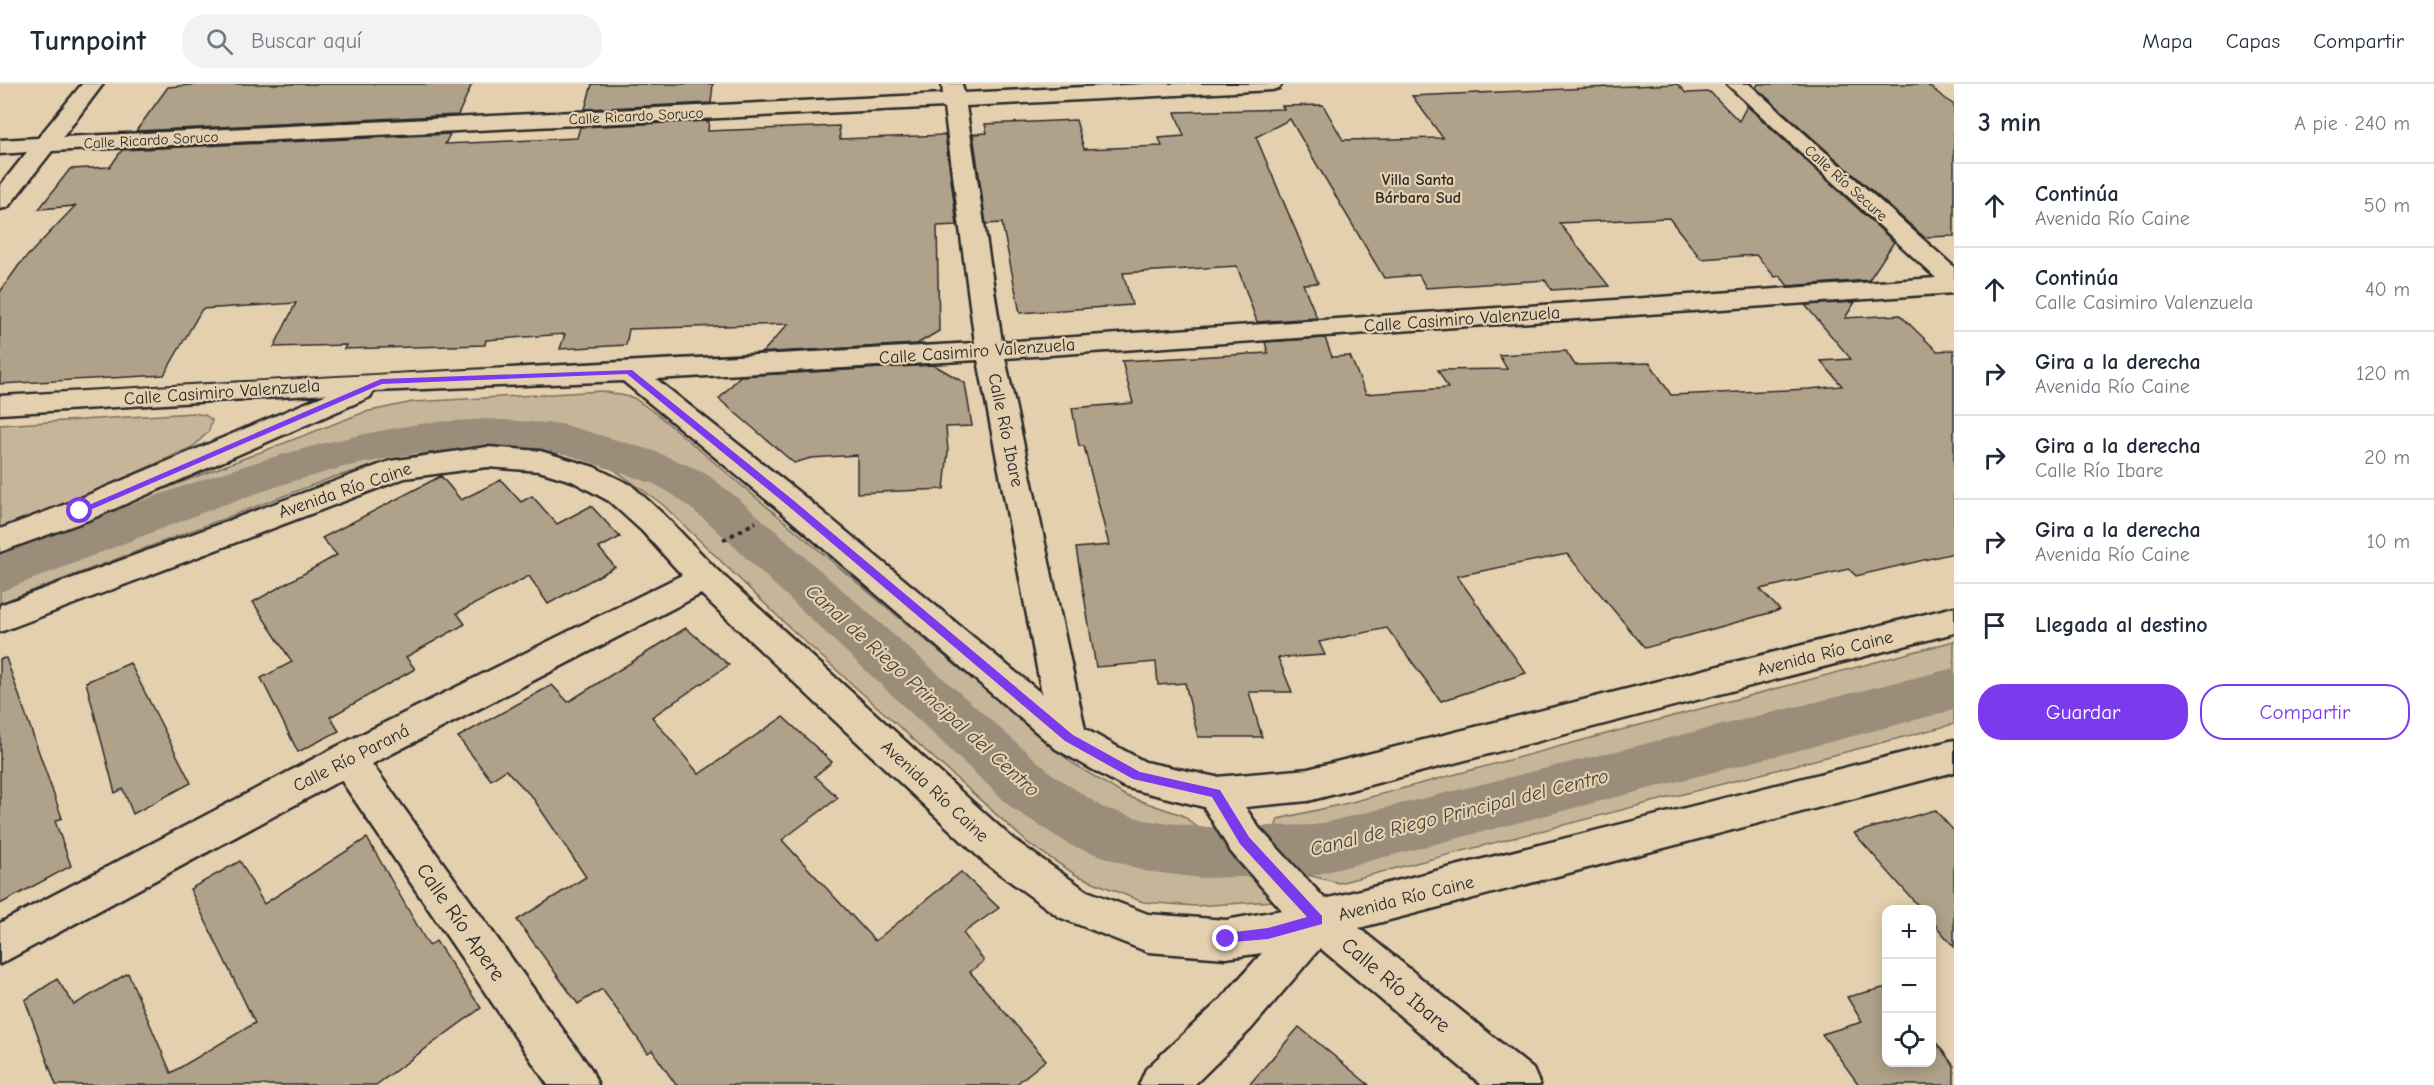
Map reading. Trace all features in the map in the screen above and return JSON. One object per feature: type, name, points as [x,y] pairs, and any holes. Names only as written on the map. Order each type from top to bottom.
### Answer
[{"type":"street","points":[[0,202],[93,84]]},
{"type":"street","name":"Calle Ricardo Soruco","points":[[0,147],[954,92],[1272,84]]},
{"type":"street","name":"Calle Río Secure","points":[[1737,84],[1954,283]]},
{"type":"street","name":"Calle Río Ibare","points":[[954,92],[990,351],[1069,738]]},
{"type":"street","name":"Calle Casimiro Valenzuela","points":[[0,405],[381,382],[629,372],[990,351],[1954,283]]},
{"type":"street","name":"Avenida Río Caine","points":[[629,372],[790,502],[1069,738],[1137,776],[1216,793],[1308,786],[1954,620]]},
{"type":"street","points":[[0,541],[80,511],[381,382]]},
{"type":"street","name":"Avenida Río Caine","points":[[0,619],[401,468],[487,457],[540,461],[583,474],[620,493],[653,523],[704,578],[999,851],[1073,904],[1148,933],[1226,939],[1268,933],[1954,756]]},
{"type":"street","name":"Calle Río Paraná","points":[[0,944],[348,759],[704,578]]},
{"type":"street","name":"Calle Río Apere","points":[[348,759],[575,1085]]},
{"type":"street","name":"Calle Río Ibare","points":[[1216,793],[1245,840],[1318,920],[1517,1085]]},
{"type":"street","points":[[1162,1085],[1236,1014],[1318,920]]},
{"type":"path","points":[[726,538],[760,520]]},
{"type":"shaded area","points":[[602,391],[634,398],[658,415],[1072,763],[1126,796],[1182,815],[1264,880],[1274,901],[1195,906],[1143,902],[1076,875],[1029,844],[790,628],[662,504],[613,469],[571,454],[518,447],[463,447],[410,456],[334,477],[0,603],[0,552],[365,412],[413,402]]},
{"type":"shaded area","points":[[193,413],[205,415],[212,420],[209,431],[194,446],[41,517],[0,531],[0,425]]},
{"type":"shaded area","points":[[1954,641],[1954,724],[1339,883],[1304,874],[1272,838],[1278,819],[1348,803]]},
{"type":"building","points":[[201,84],[472,84],[458,115],[136,131],[168,87]]},
{"type":"building","points":[[592,84],[713,84],[711,103],[585,109]]},
{"type":"building","points":[[1677,84],[1686,93],[1710,92],[1739,121],[1747,106],[1894,242],[1869,280],[1788,286],[1780,276],[1775,277],[1756,255],[1701,259],[1669,218],[1559,223],[1609,286],[1552,290],[1545,280],[1426,288],[1419,275],[1384,278],[1290,119],[1256,137],[1318,283],[1303,284],[1317,318],[1257,322],[1237,266],[1123,273],[1132,305],[1020,313],[1002,223],[986,224],[973,134],[987,133],[985,124],[1076,120],[1084,149],[1162,146],[1159,138],[1184,136],[1175,112],[1284,109],[1282,106],[1323,105],[1343,140],[1443,138],[1412,96]]},
{"type":"building","points":[[1758,84],[1926,84],[1954,105],[1954,236],[1924,237],[1756,88]]},
{"type":"building","points":[[709,121],[708,131],[839,126],[840,139],[945,135],[957,225],[937,226],[939,331],[917,344],[762,353],[788,324],[629,329],[626,345],[560,349],[565,334],[486,340],[485,345],[344,349],[346,345],[274,347],[296,303],[202,309],[164,375],[0,384],[0,292],[19,265],[75,206],[39,209],[70,169],[110,167],[122,150],[450,134],[445,144],[577,138],[580,127]]},
{"type":"building","points":[[1855,302],[1845,318],[1900,315],[1937,351],[1954,350],[1954,553],[1856,576],[1849,569],[1760,589],[1780,610],[1645,648],[1567,554],[1457,576],[1526,673],[1441,701],[1387,628],[1319,642],[1325,655],[1278,658],[1292,692],[1249,692],[1262,737],[1198,737],[1185,683],[1158,685],[1156,662],[1096,667],[1076,548],[1109,545],[1084,446],[1079,446],[1072,408],[1133,403],[1122,361],[1268,353],[1265,342],[1325,338],[1332,357],[1350,356],[1366,394],[1448,388],[1438,370],[1507,369],[1499,355],[1566,351],[1575,365],[1650,363],[1671,395],[1809,389],[1842,386],[1821,361],[1851,359],[1805,305]]},
{"type":"building","points":[[934,365],[965,383],[972,426],[946,427],[948,451],[944,489],[857,493],[857,455],[811,458],[794,463],[719,399],[740,376]]},
{"type":"building","points":[[441,476],[461,500],[501,480],[521,502],[532,496],[557,524],[591,506],[620,537],[599,548],[615,567],[548,604],[529,576],[457,613],[465,624],[406,657],[415,669],[330,717],[339,731],[298,752],[261,678],[292,662],[253,602],[337,555],[322,538]]},
{"type":"building","points":[[686,628],[729,665],[652,717],[699,774],[783,717],[832,762],[815,776],[838,798],[782,840],[875,941],[961,872],[999,908],[963,933],[984,961],[970,972],[1046,1060],[1015,1085],[676,1085],[652,1050],[648,1053],[602,989],[578,1004],[517,920],[586,877],[533,798],[506,770],[491,780],[458,737],[552,685],[568,702]]},
{"type":"building","points":[[6,658],[62,818],[55,821],[71,866],[0,904],[0,659]]},
{"type":"building","points":[[130,663],[191,783],[133,814],[123,789],[115,793],[86,682]]},
{"type":"building","points":[[1935,810],[1954,831],[1954,947],[1936,926],[1936,905],[1917,905],[1854,833]]},
{"type":"building","points":[[367,838],[429,946],[436,941],[481,1008],[376,1085],[56,1085],[25,1000],[57,979],[74,1005],[128,973],[171,1073],[255,1023],[190,889],[240,861],[264,904]]},
{"type":"building","points":[[1882,988],[1882,1067],[1936,1067],[1936,1042],[1954,1066],[1954,1085],[1859,1085],[1822,1034],[1862,1022],[1847,997]]},
{"type":"building","points":[[1299,1027],[1369,1085],[1249,1085]]},
{"type":"waterway","name":"Canal de Riego Principal del Centro","points":[[0,574],[201,496],[272,472],[344,452],[416,439],[486,433],[562,438],[649,465],[693,486],[724,511],[1032,791],[1068,816],[1090,828],[1117,838],[1172,850],[1201,852],[1315,850],[1954,689]]},
{"type":"district","name":"Villa Santa Bárbara Sud","points":[[1418,188]]},
{"type":"route","points":[[80,511],[381,382],[629,372],[790,502],[1069,738],[1137,776],[1216,793],[1245,840],[1318,920],[1268,933],[1226,939]]}]
